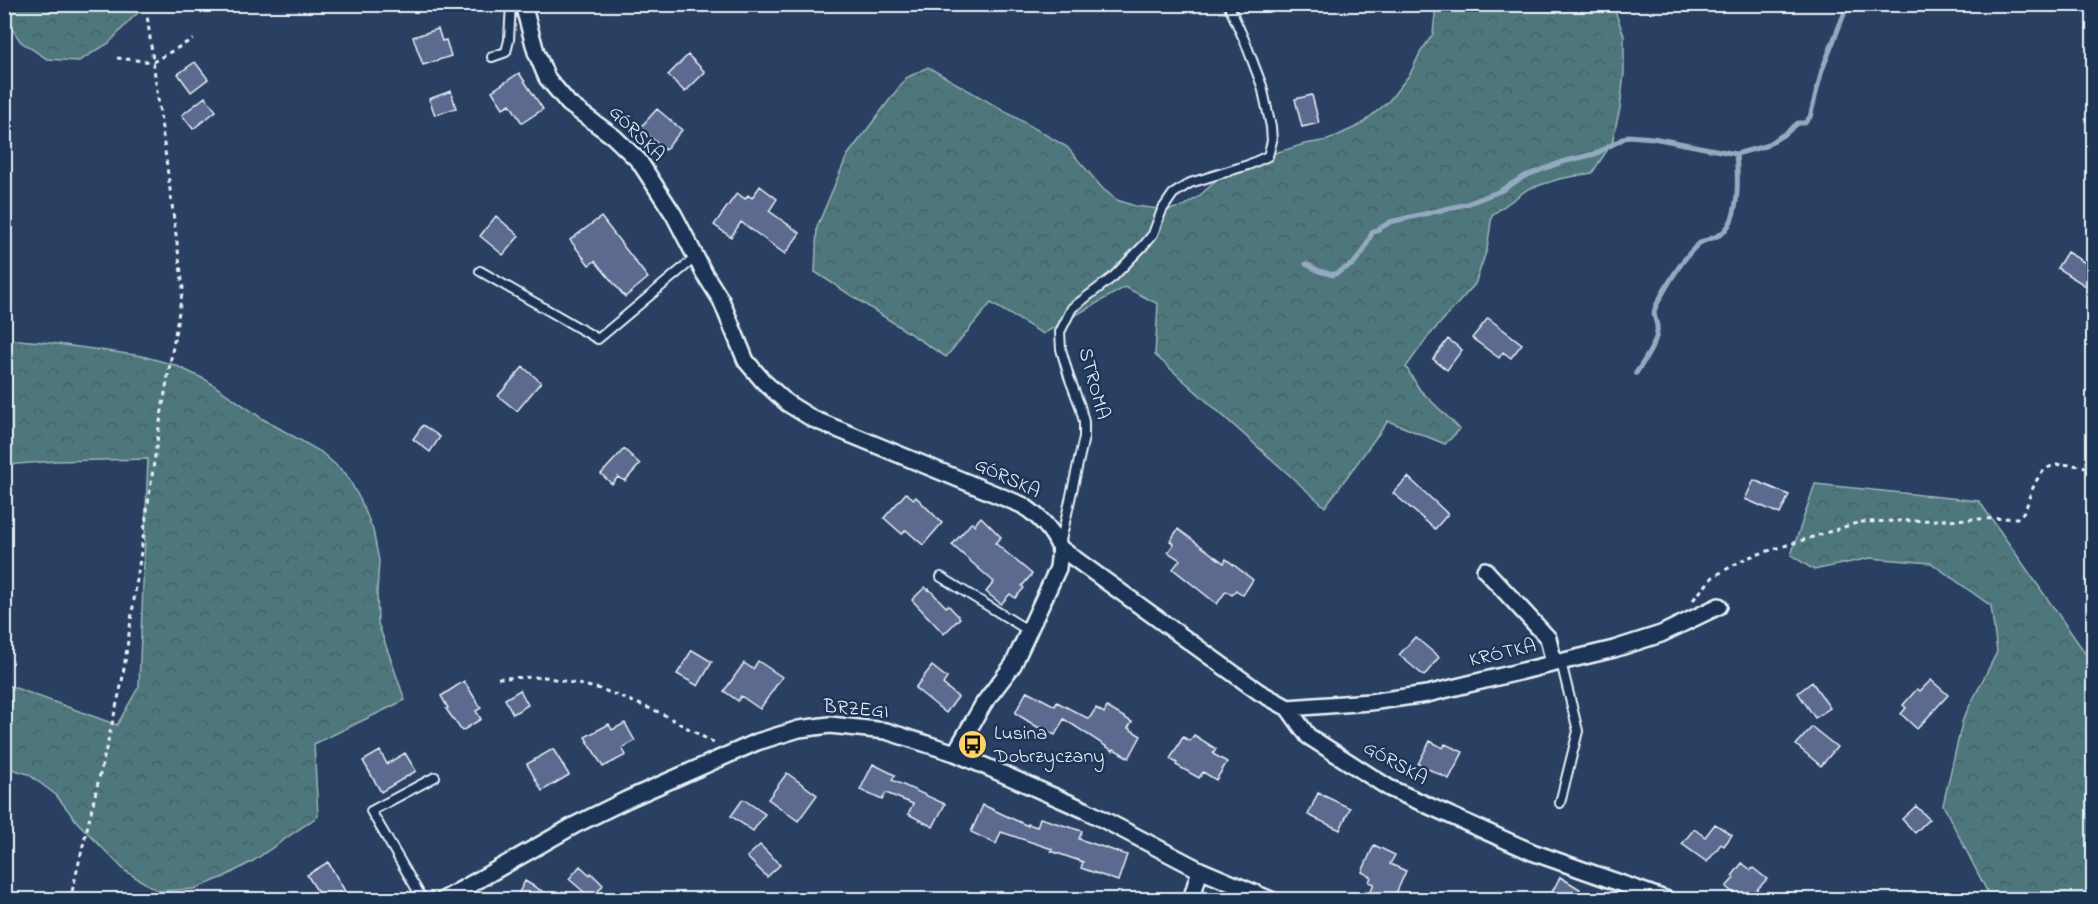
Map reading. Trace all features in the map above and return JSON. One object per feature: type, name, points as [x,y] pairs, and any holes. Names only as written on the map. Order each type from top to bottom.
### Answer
[{"type":"street","name":"GÓRSKA","points":[[523,4],[536,52],[547,78],[569,104],[615,137],[639,161],[657,187],[721,300],[746,361],[763,381],[787,403],[813,419],[1022,505],[1036,514],[1055,537],[1060,548],[1259,692],[1288,708],[1308,736],[1389,788],[1532,852],[1668,900]]},
{"type":"street","name":"STROMA","points":[[955,753],[984,703],[1013,665],[1058,568],[1060,548]]},
{"type":"street","points":[[1485,570],[1548,638],[1557,663]]},
{"type":"street","name":"KRÓTKA","points":[[1288,708],[1359,703],[1427,694],[1614,650],[1661,634],[1719,606]]},
{"type":"street","name":"BRZEGI","points":[[443,900],[575,825],[628,799],[757,742],[799,729],[830,725],[886,731],[955,753],[1085,810],[1200,870],[1261,898]]},
{"type":"street","points":[[1191,900],[1200,870]]},
{"type":"lane","points":[[492,57],[506,52],[512,4]]},
{"type":"lane","name":"STROMA","points":[[1060,548],[1084,437],[1084,422],[1080,406],[1061,349],[1060,332],[1072,308],[1113,277],[1144,245],[1153,234],[1162,210],[1173,194],[1190,183],[1248,165],[1268,156],[1272,141],[1271,127],[1262,86],[1228,4]]},
{"type":"lane","points":[[480,271],[598,339],[696,257]]},
{"type":"lane","points":[[941,577],[1029,632]]},
{"type":"lane","points":[[1557,663],[1578,731],[1560,803]]},
{"type":"lane","points":[[423,900],[371,811],[435,777]]},
{"type":"path","points":[[70,900],[122,682],[157,439],[183,288],[147,15]]},
{"type":"path","points":[[117,58],[153,62],[193,39]]},
{"type":"path","points":[[1691,602],[1713,577],[1746,558],[1860,522],[2017,518],[2026,508],[2036,479],[2044,469],[2061,464],[2094,468]]},
{"type":"path","points":[[498,678],[545,677],[601,689],[661,713],[732,753]]},
{"type":"green space","points":[[4,5],[148,5],[133,17],[109,43],[79,61],[47,59],[21,42],[5,19]]},
{"type":"green space","points":[[1436,5],[1613,5],[1624,36],[1624,73],[1620,108],[1612,143],[1592,173],[1559,179],[1528,189],[1492,215],[1487,249],[1475,284],[1427,338],[1406,367],[1420,390],[1460,429],[1445,444],[1388,421],[1325,507],[1155,355],[1158,304],[1125,287],[1043,334],[991,303],[946,357],[815,272],[817,227],[847,156],[906,78],[928,67],[1067,147],[1103,189],[1117,200],[1135,206],[1168,210],[1184,206],[1198,197],[1234,165],[1305,144],[1328,140],[1360,125],[1388,102],[1410,74],[1433,34]]},
{"type":"green space","points":[[5,339],[142,356],[175,365],[206,380],[263,419],[321,452],[346,474],[373,530],[379,561],[378,623],[405,700],[314,744],[318,816],[253,861],[224,877],[194,889],[158,891],[125,871],[78,823],[56,795],[28,774],[5,767],[5,684],[117,725],[139,686],[148,459],[56,461],[5,465]]},
{"type":"green space","points":[[1815,484],[1979,501],[2093,664],[2093,899],[1991,899],[1943,805],[1963,719],[1997,652],[1991,606],[1931,563],[1870,558],[1814,570],[1791,555]]},
{"type":"building","points":[[438,29],[442,41],[446,40],[451,56],[423,65],[413,37]]},
{"type":"building","points":[[688,55],[705,72],[685,92],[668,75]]},
{"type":"building","points":[[195,62],[208,79],[191,92],[178,74]]},
{"type":"building","points":[[519,73],[543,109],[522,123],[510,104],[503,108],[492,91]]},
{"type":"building","points":[[451,91],[456,108],[435,115],[429,99]]},
{"type":"building","points":[[1312,95],[1319,123],[1302,127],[1295,99]]},
{"type":"building","points":[[205,97],[216,111],[193,129],[182,115]]},
{"type":"building","points":[[657,109],[682,130],[665,150],[640,128]]},
{"type":"building","points":[[760,186],[777,199],[769,211],[800,233],[785,254],[741,222],[731,237],[714,225],[737,193],[745,199],[748,195],[752,198]]},
{"type":"building","points":[[496,216],[519,236],[503,255],[480,236]]},
{"type":"building","points":[[601,217],[648,278],[625,297],[595,261],[589,265],[570,240]]},
{"type":"building","points":[[2067,252],[2094,268],[2094,291],[2057,268]]},
{"type":"building","points":[[1488,318],[1522,344],[1511,358],[1503,352],[1499,358],[1472,338]]},
{"type":"building","points":[[1448,339],[1462,350],[1447,370],[1433,359]]},
{"type":"building","points":[[523,367],[541,382],[517,411],[498,396]]},
{"type":"building","points":[[423,425],[440,437],[430,452],[413,439]]},
{"type":"building","points":[[624,449],[640,464],[625,481],[618,477],[612,484],[601,474]]},
{"type":"building","points":[[1408,477],[1448,514],[1435,529],[1393,493]]},
{"type":"building","points":[[1754,480],[1789,495],[1780,514],[1745,499]]},
{"type":"building","points":[[906,493],[914,499],[916,497],[942,523],[923,545],[906,530],[902,534],[884,518]]},
{"type":"building","points":[[981,517],[1001,537],[995,543],[1032,574],[1015,598],[1010,594],[1001,604],[986,592],[994,582],[952,545],[972,522],[974,525]]},
{"type":"building","points":[[1178,529],[1224,563],[1226,559],[1253,580],[1243,595],[1236,590],[1232,595],[1226,591],[1217,604],[1173,569],[1180,560],[1168,552],[1174,544],[1170,541]]},
{"type":"building","points":[[925,587],[960,618],[944,634],[912,600]]},
{"type":"building","points":[[1415,637],[1439,657],[1424,676],[1399,655]]},
{"type":"building","points":[[692,650],[712,662],[698,686],[677,674]]},
{"type":"building","points":[[758,661],[782,677],[760,709],[741,696],[738,701],[724,691],[744,663],[753,669]]},
{"type":"building","points":[[932,666],[947,678],[943,684],[958,697],[946,713],[915,688]]},
{"type":"building","points":[[1931,680],[1948,695],[1917,729],[1901,714],[1906,708],[1903,705],[1917,689],[1920,691]]},
{"type":"building","points":[[464,681],[481,708],[476,711],[481,719],[462,731],[446,709],[448,708],[441,696]]},
{"type":"building","points":[[1812,682],[1830,708],[1815,718],[1798,693]]},
{"type":"building","points":[[520,690],[528,705],[513,714],[505,699]]},
{"type":"building","points":[[1027,691],[1055,706],[1057,702],[1089,719],[1096,708],[1104,713],[1107,707],[1132,722],[1128,728],[1141,736],[1129,758],[1114,749],[1113,751],[1064,719],[1055,735],[1015,713]]},
{"type":"building","points":[[625,723],[635,741],[622,748],[626,755],[603,767],[585,737],[609,724],[612,730]]},
{"type":"building","points":[[1812,727],[1837,747],[1821,766],[1796,745]]},
{"type":"building","points":[[1194,735],[1216,749],[1213,754],[1227,762],[1216,780],[1203,772],[1199,778],[1170,759],[1183,737],[1190,741]]},
{"type":"building","points":[[1430,741],[1443,748],[1445,744],[1463,752],[1449,779],[1418,764]]},
{"type":"building","points":[[553,749],[569,775],[542,791],[527,764]]},
{"type":"building","points":[[380,751],[387,764],[405,753],[416,771],[381,792],[363,761]]},
{"type":"building","points":[[873,764],[895,775],[892,780],[945,804],[933,827],[908,814],[913,804],[886,793],[882,800],[860,790]]},
{"type":"building","points":[[787,773],[817,795],[798,821],[768,799]]},
{"type":"building","points":[[1318,793],[1350,808],[1340,830],[1308,815]]},
{"type":"building","points":[[743,799],[765,814],[753,831],[731,816]]},
{"type":"building","points":[[983,805],[1028,826],[1028,824],[1037,827],[1040,818],[1082,831],[1079,839],[1127,855],[1118,881],[1081,868],[1083,862],[1051,851],[1052,849],[1001,832],[996,844],[971,832]]},
{"type":"building","points":[[1916,806],[1929,819],[1915,833],[1902,819]]},
{"type":"building","points":[[1715,824],[1732,835],[1724,846],[1721,844],[1707,862],[1682,844],[1694,829],[1705,837]]},
{"type":"building","points":[[760,845],[780,865],[767,877],[747,857]]},
{"type":"building","points":[[1374,845],[1395,855],[1390,864],[1406,871],[1393,900],[1366,900],[1374,884],[1369,882],[1371,877],[1362,872]]},
{"type":"building","points":[[328,862],[345,891],[331,900],[323,900],[307,875]]},
{"type":"building","points":[[1742,863],[1767,879],[1747,900],[1742,900],[1726,887]]},
{"type":"building","points":[[580,866],[603,885],[592,899],[569,879]]},
{"type":"building","points":[[1560,877],[1580,889],[1574,900],[1548,900]]},
{"type":"building","points":[[525,881],[557,900],[515,900]]},
{"type":"waterway","points":[[1306,264],[1333,275],[1353,264],[1363,252],[1372,233],[1390,222],[1467,204],[1500,191],[1525,176],[1562,162],[1595,154],[1628,136],[1653,138],[1736,154],[1765,146],[1798,123],[1805,123],[1810,117],[1822,70],[1848,4]]},
{"type":"waterway","points":[[1636,373],[1656,337],[1655,307],[1671,280],[1697,245],[1716,237],[1728,226],[1737,196],[1736,154]]},
{"type":"place","name":"Lusina Dobrzyczany","points":[[973,745]]}]
